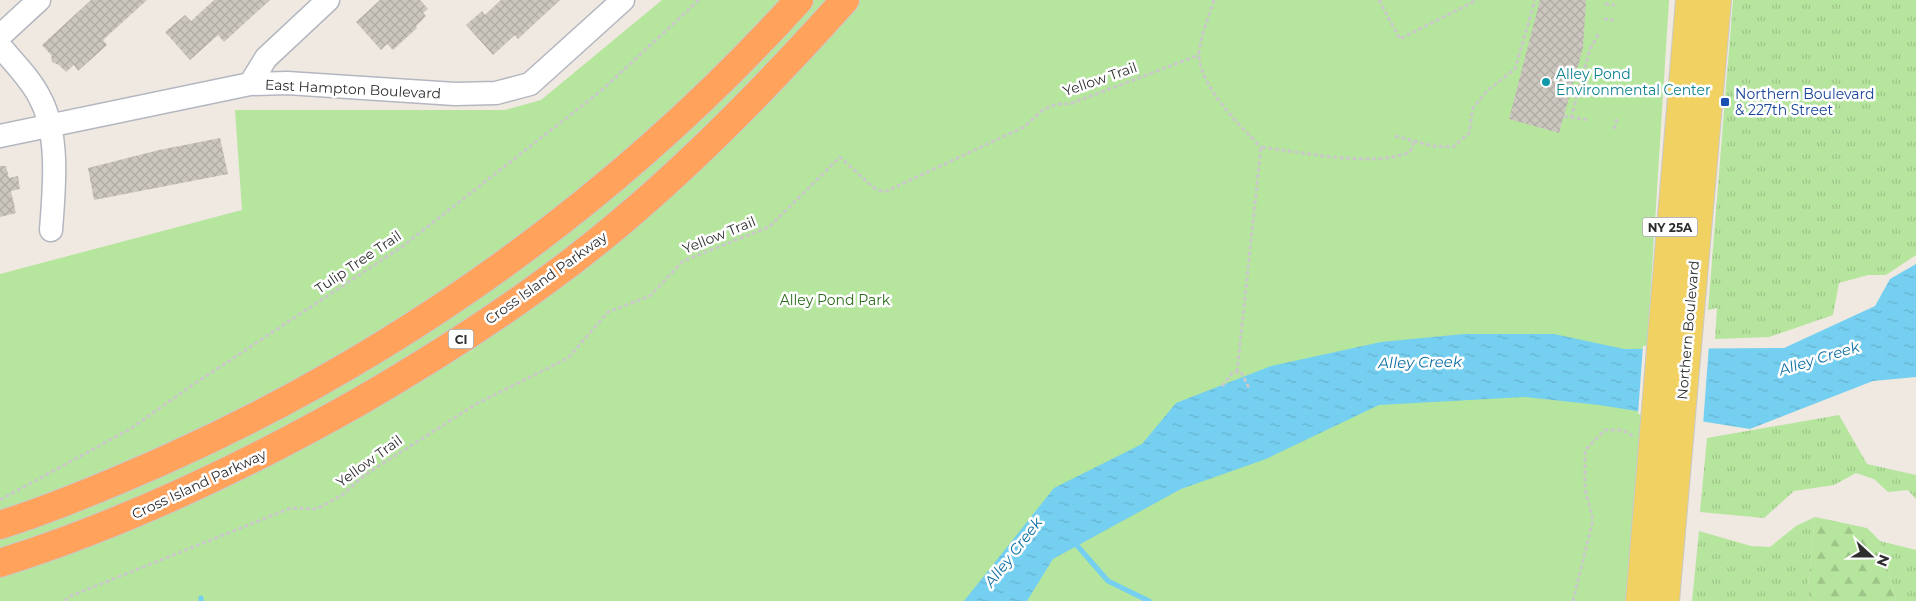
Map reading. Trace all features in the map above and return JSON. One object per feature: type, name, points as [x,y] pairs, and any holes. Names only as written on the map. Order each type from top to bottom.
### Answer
[{"type":"highway","points":[[0,525],[120,480],[213,438],[314,386],[413,328],[507,264],[593,196],[683,119],[799,0]]},
{"type":"highway","name":"Cross Island Parkway","points":[[0,563],[132,516],[232,471],[426,363],[519,301],[621,222],[710,142],[791,60],[845,0]]},
{"type":"main road","name":"Northern Boulevard","points":[[1675,329],[1690,0]]},
{"type":"main road","name":"Northern Boulevard","points":[[1640,601],[1658,433],[1675,329],[1717,0]]},
{"type":"main road","name":"Northern Boulevard","points":[[1658,433],[1665,601]]},
{"type":"street","points":[[0,36],[39,0]]},
{"type":"street","points":[[250,84],[266,58],[328,0]]},
{"type":"street","name":"East Hampton Boulevard","points":[[0,136],[250,84],[287,83],[455,94],[496,93],[530,84],[623,0]]},
{"type":"street","points":[[0,46],[40,96],[49,127],[54,187],[51,230]]},
{"type":"path","name":"Tulip Tree Trail","points":[[0,500],[130,429],[194,384],[403,246],[602,90],[699,0]]},
{"type":"path","points":[[1214,0],[1199,55],[1204,76],[1233,119],[1262,148],[1373,158],[1398,157],[1410,152],[1414,142]]},
{"type":"path","points":[[1379,0],[1400,39],[1477,0]]},
{"type":"path","points":[[1395,136],[1414,142],[1453,147],[1468,132],[1473,108],[1488,90],[1515,69],[1536,0]]},
{"type":"path","points":[[1605,4],[1614,5]]},
{"type":"path","points":[[1604,19],[1614,20]]},
{"type":"path","points":[[1571,118],[1590,49],[1598,33]]},
{"type":"path","name":"Yellow Trail","points":[[65,601],[68,598],[291,508],[317,509],[342,495],[365,475],[476,404],[568,358],[608,312],[650,296],[683,261],[769,227],[840,157],[874,188],[881,192],[887,191],[1024,127],[1050,107],[1070,104],[1199,55]]},
{"type":"path","points":[[1564,116],[1589,120]]},
{"type":"path","points":[[1614,129],[1618,119]]},
{"type":"path","points":[[1237,372],[1262,148]]},
{"type":"path","points":[[1222,386],[1232,372],[1241,372],[1249,388]]},
{"type":"path","points":[[1572,601],[1592,520],[1585,490],[1586,450],[1605,430],[1622,430],[1635,437],[1658,433]]},
{"type":"green space","name":"Alley Pond Park","points":[[662,0],[1669,0],[1631,601],[0,601],[0,274],[242,210],[235,110],[505,110],[541,100]]},
{"type":"green space","points":[[1733,0],[1916,0],[1916,255],[1886,275],[1868,275],[1839,283],[1833,315],[1769,337],[1715,339],[1717,308],[1708,310]]},
{"type":"green space","points":[[1839,415],[1867,464],[1916,475],[1916,499],[1908,490],[1888,492],[1874,479],[1856,473],[1834,485],[1794,491],[1764,518],[1700,512],[1707,438]]},
{"type":"green space","points":[[1815,517],[1808,586],[1810,601],[1692,601],[1699,531],[1751,546],[1770,547],[1796,526]]},
{"type":"green space","points":[[1815,517],[1867,528],[1880,541],[1896,601],[1810,601],[1808,586]]},
{"type":"green space","points":[[1880,541],[1916,550],[1916,601],[1896,601]]},
{"type":"water","name":"Alley Creek","points":[[1916,264],[1916,377],[1873,381],[1750,429],[1599,405],[1525,397],[1379,405],[1266,459],[1181,489],[1053,559],[1027,601],[964,601],[1054,488],[1142,444],[1176,403],[1271,366],[1381,342],[1464,334],[1554,334],[1624,349],[1784,348],[1875,306],[1890,279]]},
{"type":"pier","points":[[1709,345],[1703,425],[1638,414],[1643,346]]},
{"type":"building","points":[[91,0],[147,0],[103,40],[107,45],[78,71],[74,65],[66,72],[59,65],[52,62],[51,55],[42,45]]},
{"type":"building","points":[[214,0],[270,0],[224,42],[218,35],[190,60],[165,32],[185,15],[191,21]]},
{"type":"building","points":[[380,0],[420,0],[428,9],[423,13],[426,16],[416,26],[417,28],[393,50],[387,44],[381,50],[356,22]]},
{"type":"building","points":[[501,0],[560,0],[518,39],[515,35],[493,55],[466,25],[482,11],[485,15]]},
{"type":"building","name":"Alley Pond Environmental Center","points":[[1540,0],[1586,0],[1583,48],[1559,133],[1509,119]]},
{"type":"building","points":[[220,138],[228,174],[94,200],[88,168],[159,150]]},
{"type":"building","points":[[0,166],[6,166],[9,178],[18,176],[20,189],[11,191],[16,213],[0,217]]},
{"type":"waterway","points":[[1074,542],[1108,581],[1149,601]]},
{"type":"place","name":"Alley Pond Environmental Center","points":[[1546,82]]},
{"type":"place","name":"Northern Boulevard & 227th Street","points":[[1725,102]]}]
